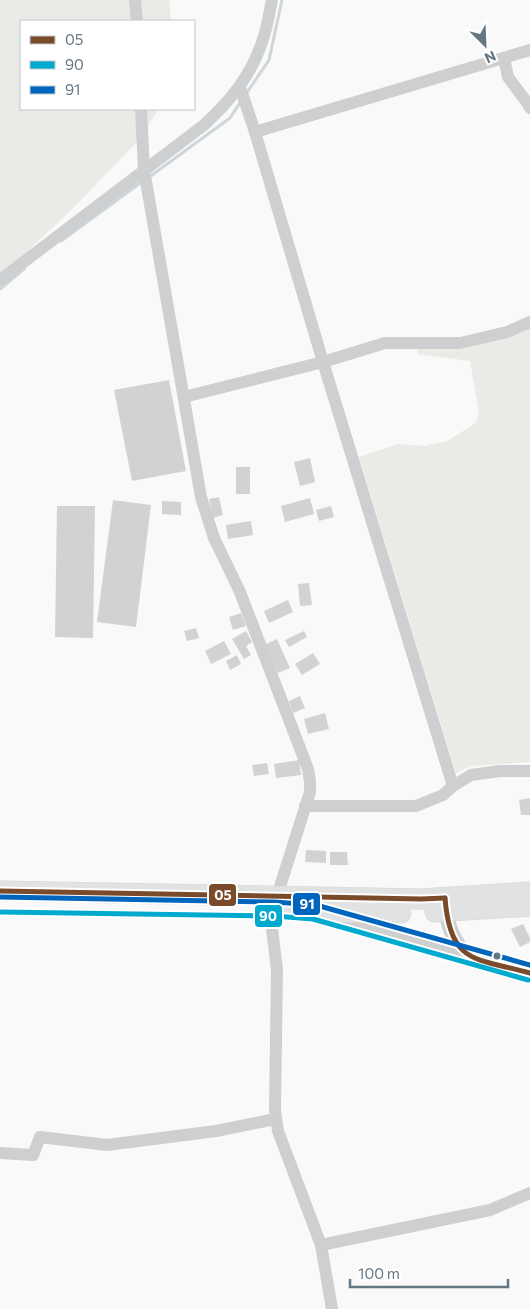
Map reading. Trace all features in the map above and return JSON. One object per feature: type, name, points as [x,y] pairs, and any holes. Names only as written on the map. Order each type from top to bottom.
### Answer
[{"type":"highway","points":[[0,891],[275,903],[314,912],[445,905],[530,906]]},
{"type":"highway","points":[[0,904],[275,903],[421,899],[445,905],[530,892]]},
{"type":"street","points":[[136,0],[136,20]]},
{"type":"street","points":[[0,280],[204,125],[224,106],[240,87],[254,64],[263,41],[272,0]]},
{"type":"street","points":[[255,132],[530,50]]},
{"type":"street","points":[[504,58],[508,77],[530,108]]},
{"type":"street","points":[[240,87],[453,786]]},
{"type":"street","points":[[141,110],[144,170],[201,497],[214,538],[240,592],[308,769],[310,792],[304,806],[275,903],[272,929],[277,970],[275,1119],[321,1245],[332,1309]]},
{"type":"street","points":[[184,397],[323,362],[385,343],[460,343],[507,332],[530,322]]},
{"type":"street","points":[[304,806],[416,806],[443,796],[453,786],[471,775],[500,771],[530,770]]},
{"type":"street","points":[[445,905],[454,938],[468,956]]},
{"type":"street","points":[[314,912],[530,973]]},
{"type":"street","points":[[0,1153],[33,1156],[40,1137],[107,1145],[216,1131],[275,1119]]},
{"type":"street","points":[[321,1245],[490,1210],[530,1193]]},
{"type":"shaded area","points":[[0,0],[169,0],[171,20],[20,20],[20,110],[158,110],[136,143],[71,210],[0,277]]},
{"type":"shaded area","points":[[530,327],[530,762],[472,766],[456,773],[359,457],[398,444],[424,446],[447,441],[476,423],[479,412],[470,361],[418,354],[417,346]]},
{"type":"building","points":[[169,380],[186,471],[132,481],[114,390]]},
{"type":"building","points":[[310,458],[315,482],[300,486],[294,462]]},
{"type":"building","points":[[236,467],[250,467],[250,494],[236,494]]},
{"type":"building","points":[[219,497],[223,515],[213,518],[209,499]]},
{"type":"building","points":[[310,498],[314,514],[285,522],[281,506]]},
{"type":"building","points":[[113,500],[151,505],[136,627],[97,622]]},
{"type":"building","points":[[162,501],[181,502],[181,515],[162,514]]},
{"type":"building","points":[[57,506],[95,506],[93,638],[55,637]]},
{"type":"building","points":[[331,506],[334,517],[319,521],[316,510]]},
{"type":"building","points":[[251,521],[253,535],[228,539],[226,525]]},
{"type":"building","points":[[309,583],[312,605],[300,606],[298,584]]},
{"type":"building","points":[[288,600],[293,612],[269,623],[264,611]]},
{"type":"building","points":[[241,613],[246,626],[233,630],[229,617]]},
{"type":"building","points":[[196,628],[199,638],[187,641],[184,631]]},
{"type":"building","points":[[246,631],[252,642],[246,646],[251,655],[244,659],[232,639]]},
{"type":"building","points":[[304,631],[307,637],[289,647],[285,640]]},
{"type":"building","points":[[277,639],[290,668],[278,673],[264,645]]},
{"type":"building","points":[[224,641],[231,654],[211,664],[205,651]]},
{"type":"building","points":[[313,653],[320,664],[302,675],[295,664]]},
{"type":"building","points":[[237,655],[241,664],[230,670],[226,661]]},
{"type":"building","points":[[300,696],[305,708],[293,713],[289,701]]},
{"type":"building","points":[[325,713],[329,729],[308,734],[304,719]]},
{"type":"building","points":[[299,760],[301,775],[276,778],[274,764]]},
{"type":"building","points":[[267,763],[269,774],[254,776],[252,765]]},
{"type":"building","points":[[530,798],[530,815],[521,815],[519,800]]},
{"type":"building","points":[[306,850],[326,851],[326,863],[305,862]]},
{"type":"building","points":[[330,852],[347,852],[348,865],[330,865]]},
{"type":"building","points":[[523,924],[530,942],[520,947],[511,929]]},
{"type":"waterway","points":[[246,94],[269,60],[282,0]]},
{"type":"waterway","points":[[148,178],[230,118],[241,101]]},
{"type":"waterway","points":[[61,241],[143,181]]},
{"type":"waterway","points":[[0,289],[24,269]]},
{"type":"transit line","name":"05","points":[[0,891],[445,898]]},
{"type":"transit line","name":"91","points":[[0,897],[274,902],[316,905],[530,965]]},
{"type":"transit line","name":"05","points":[[445,898],[448,920],[453,936],[460,947],[469,955],[530,973]]},
{"type":"transit line","name":"90","points":[[0,912],[274,916],[313,919],[528,980]]}]
